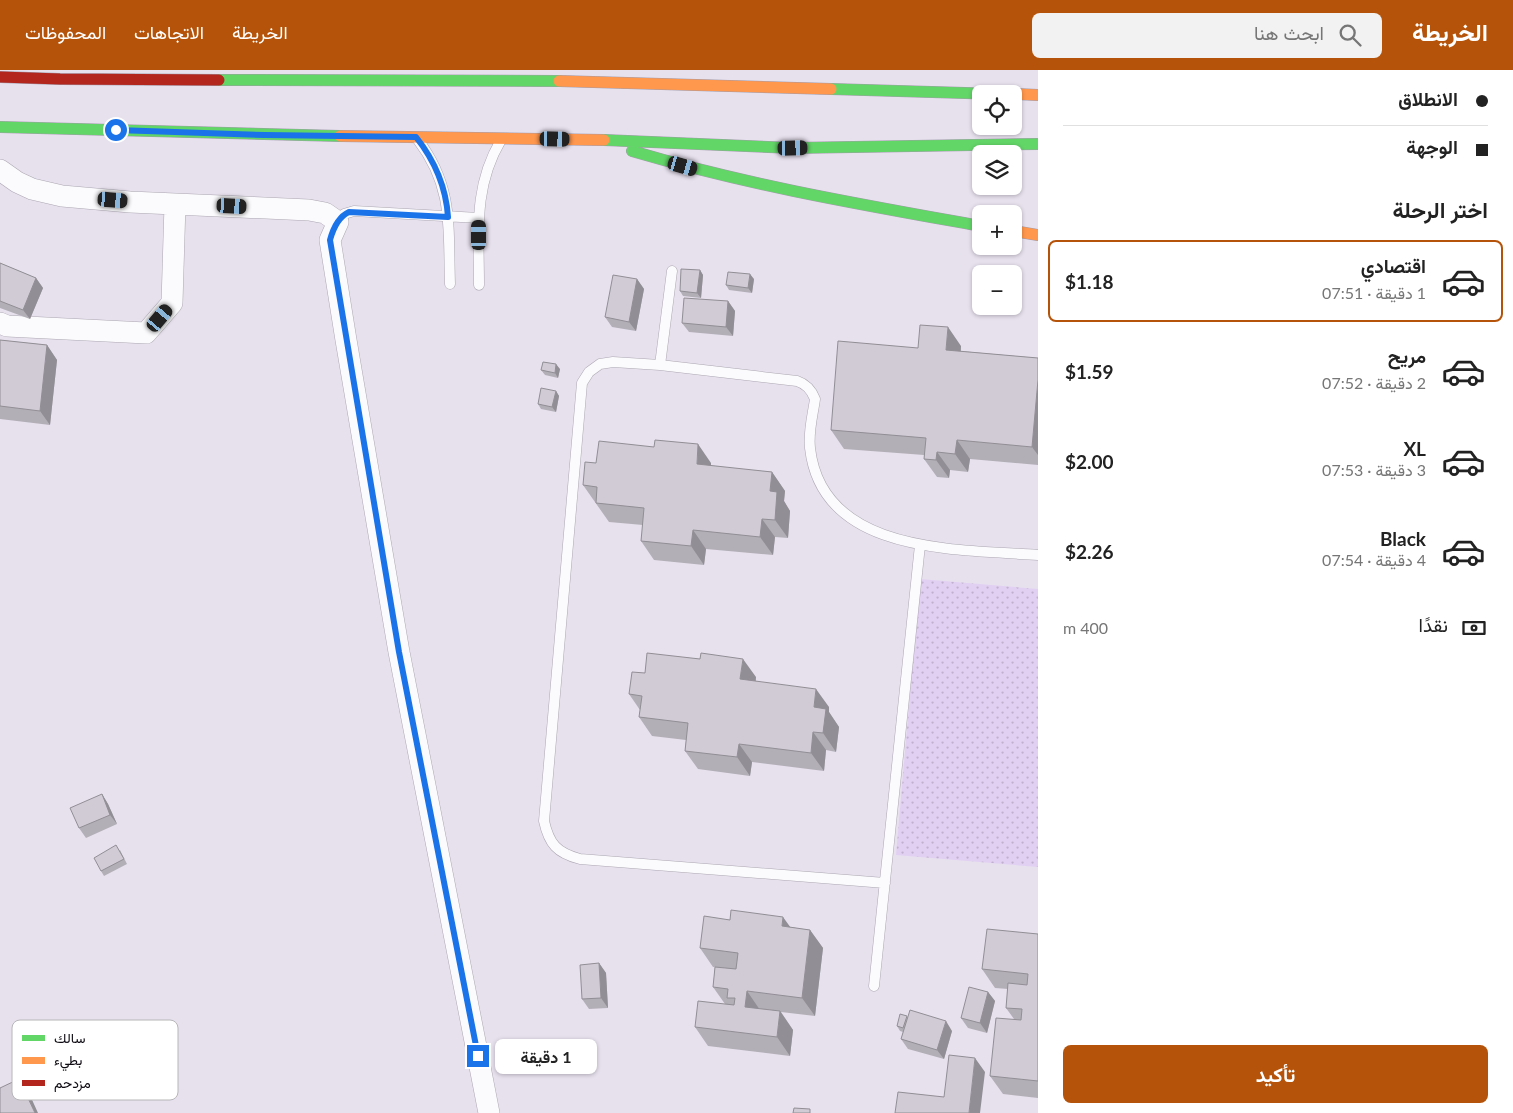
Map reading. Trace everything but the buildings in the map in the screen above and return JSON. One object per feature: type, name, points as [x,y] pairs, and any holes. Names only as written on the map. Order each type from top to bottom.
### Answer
[{"type":"highway","points":[[581,81],[613,72]]},
{"type":"highway","points":[[0,77],[60,79],[581,81],[972,93]]},
{"type":"highway","points":[[1022,94],[1038,95]]},
{"type":"highway","points":[[0,127],[594,140],[793,148],[1038,144]]},
{"type":"highway","points":[[594,140],[755,185],[972,224]]},
{"type":"highway","points":[[1022,232],[1038,235]]},
{"type":"street","points":[[0,170],[17,182],[47,193],[130,202],[316,211],[325,213],[338,222],[330,240],[347,350],[401,661],[489,1113]]},
{"type":"street","points":[[0,323],[7,326],[146,333],[172,303],[175,204]]},
{"type":"lane","points":[[416,137],[440,175],[447,204],[450,284]]},
{"type":"lane","points":[[478,285],[481,192],[488,164],[502,138]]},
{"type":"lane","points":[[338,222],[344,214],[354,211],[479,218]]},
{"type":"lane","points":[[660,365],[672,271]]},
{"type":"lane","points":[[885,883],[580,859],[559,851],[551,842],[546,832],[544,821],[582,383],[589,372],[600,364],[613,362],[660,365],[803,383],[813,392],[815,399],[809,445],[818,479],[838,508],[852,520],[867,528],[920,545],[1038,555]]},
{"type":"lane","points":[[874,986],[920,545]]},
{"type":"shaded area","points":[[920,579],[1038,589],[1038,867],[896,855]]},
{"type":"traffic: fast","points":[[219,80],[559,81]]},
{"type":"traffic: fast","points":[[831,89],[972,93]]},
{"type":"traffic: fast","points":[[0,127],[340,136]]},
{"type":"traffic: fast","points":[[604,140],[793,148],[1038,144]]},
{"type":"traffic: fast","points":[[632,151],[762,184],[972,224]]},
{"type":"traffic: slow","points":[[559,81],[831,89]]},
{"type":"traffic: slow","points":[[1022,94],[1038,95]]},
{"type":"traffic: slow","points":[[340,136],[604,140]]},
{"type":"traffic: slow","points":[[1022,232],[1038,235]]},
{"type":"traffic: jam","points":[[0,77],[219,80]]},
{"type":"route","points":[[116,130],[265,135],[416,137],[440,175],[448,217],[354,211],[341,217],[330,240],[399,652],[478,1056]]}]
